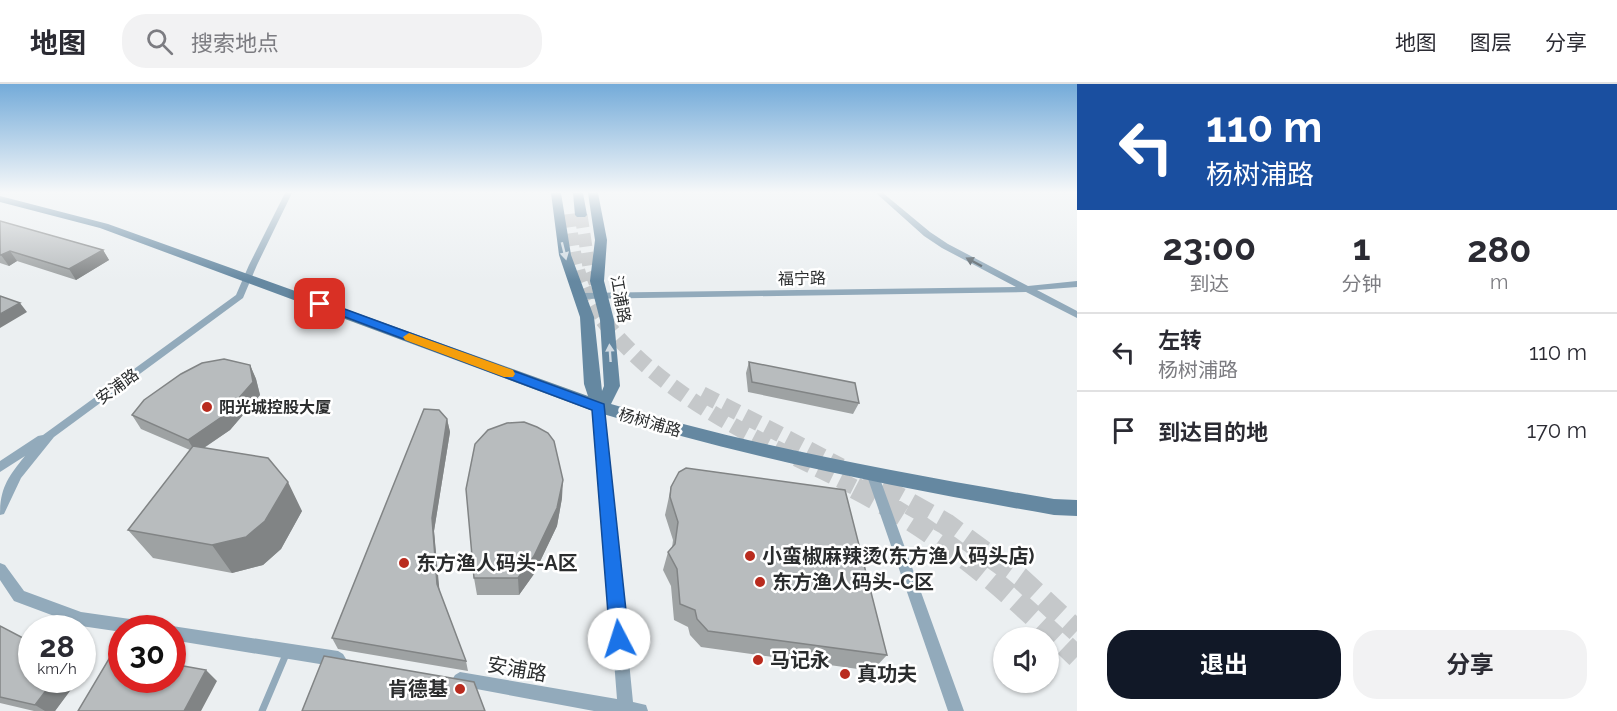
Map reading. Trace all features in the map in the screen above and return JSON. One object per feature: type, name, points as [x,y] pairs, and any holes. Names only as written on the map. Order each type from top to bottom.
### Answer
[{"type":"main road","name":"杨树浦路","points":[[90,222],[186,258],[248,277],[599,407],[663,428],[873,476],[1054,507],[1077,508]]},
{"type":"main road","points":[[560,222],[565,255],[587,317],[592,384],[599,407]]},
{"type":"main road","name":"江浦路","points":[[598,222],[601,240],[597,281],[607,320],[612,386],[608,397],[599,407]]},
{"type":"street","name":"安浦路","points":[[0,510],[16,476],[50,434],[236,300],[244,290],[275,222]]},
{"type":"street","points":[[913,222],[927,234],[1077,315]]},
{"type":"street","name":"福宁路","points":[[580,296],[1026,289],[1077,284]]},
{"type":"street","points":[[599,407],[633,710]]},
{"type":"street","points":[[0,467],[50,434]]},
{"type":"street","points":[[873,476],[956,711]]},
{"type":"street","points":[[0,569],[19,596],[81,619],[108,623]]},
{"type":"street","points":[[186,635],[357,662]]},
{"type":"street","name":"安浦路","points":[[439,676],[633,710]]},
{"type":"lane","points":[[262,711],[288,650]]},
{"type":"building","points":[[0,222],[103,250],[69,269],[10,251],[0,255]]},
{"type":"building","points":[[0,296],[20,303],[0,314]]},
{"type":"building","name":"阳光城控股大厦","points":[[224,359],[250,365],[253,382],[223,416],[188,440],[132,415],[144,400],[181,374],[202,363]]},
{"type":"building","points":[[749,362],[855,383],[859,403],[752,382]]},
{"type":"building","points":[[424,409],[439,410],[447,419],[432,518],[437,584],[466,661],[332,638]]},
{"type":"building","name":"东方渔人码头-A区","points":[[524,422],[548,433],[554,441],[563,480],[557,508],[534,556],[518,578],[474,578],[466,489],[475,444],[488,430],[507,423]]},
{"type":"building","points":[[193,446],[268,458],[288,482],[265,521],[246,537],[212,545],[128,530]]},
{"type":"building","name":"东方渔人码头-C区","points":[[686,468],[845,490],[887,655],[708,631],[697,619],[695,610],[680,604],[677,569],[668,552],[675,544],[678,522],[670,497],[671,487],[679,472]]},
{"type":"building","points":[[0,626],[18,635],[18,693],[44,693],[35,705],[0,697]]},
{"type":"building","points":[[324,656],[474,682],[485,711],[302,711]]},
{"type":"building","points":[[108,660],[108,693],[186,693],[186,666],[206,670],[184,711],[78,711],[89,693],[96,693],[96,681]]},
{"type":"tunnel","points":[[570,222],[575,257],[583,283],[595,309],[604,321]]},
{"type":"tunnel","points":[[582,222],[589,267],[600,296]]},
{"type":"tunnel","points":[[603,320],[657,375],[688,397],[754,437],[858,489]]},
{"type":"tunnel","points":[[702,394],[841,466]]},
{"type":"tunnel","points":[[864,478],[884,489]]},
{"type":"tunnel","points":[[855,488],[918,525],[973,564],[1025,608],[1077,657]]},
{"type":"tunnel","points":[[881,488],[946,524],[1020,578],[1077,631]]},
{"type":"slow traffic","points":[[409,337],[508,374]]},
{"type":"place","name":"阳光城控股大厦","points":[[207,407]]},
{"type":"place","name":"小蛮椒麻辣烫(东方渔人码头店)","points":[[750,556]]},
{"type":"place","name":"东方渔人码头-A区","points":[[404,563]]},
{"type":"place","name":"东方渔人码头-C区","points":[[760,582]]},
{"type":"place","name":"马记永","points":[[758,660]]},
{"type":"place","name":"真功夫","points":[[845,674]]},
{"type":"place","name":"肯德基","points":[[460,689]]},
{"type":"route","points":[[320,304],[599,407],[619,639]]}]
